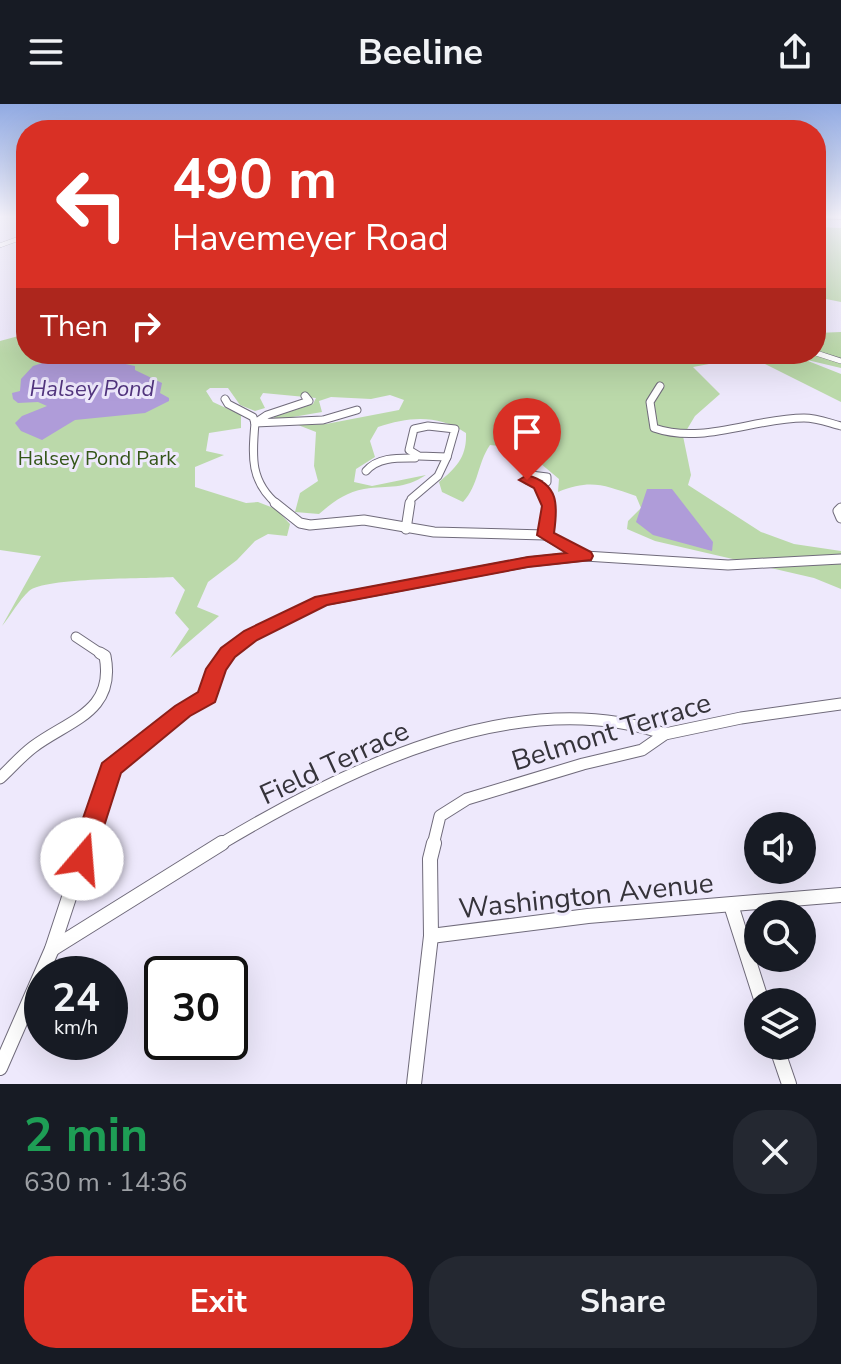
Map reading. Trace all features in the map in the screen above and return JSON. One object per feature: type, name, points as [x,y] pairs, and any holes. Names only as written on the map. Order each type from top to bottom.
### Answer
[{"type":"street","points":[[660,386],[650,402],[654,428],[663,432],[717,430],[804,418],[841,426]]},
{"type":"street","points":[[255,423],[261,417],[299,407],[309,401],[305,396]]},
{"type":"street","points":[[225,399],[228,404],[253,417],[257,450],[253,472],[266,495],[291,517],[310,525],[364,520],[406,529],[545,535],[585,556]]},
{"type":"street","points":[[255,423],[329,417],[351,414],[357,410]]},
{"type":"street","points":[[406,529],[411,499],[438,476],[446,461],[455,429],[428,426],[414,429],[409,439],[411,454],[446,461]]},
{"type":"street","points":[[366,471],[377,462],[401,457],[446,461]]},
{"type":"street","points":[[541,486],[550,506],[545,535]]},
{"type":"street","points":[[841,508],[838,511],[841,518]]},
{"type":"street","points":[[0,1068],[52,949],[111,769],[183,711],[207,697],[216,669],[228,652],[251,635],[322,601],[528,562],[585,556],[728,565],[841,559]]},
{"type":"street","points":[[0,778],[33,746],[101,700],[110,681],[105,656],[76,637]]},
{"type":"street","name":"Belmont Terrace","points":[[431,936],[430,861],[440,816],[467,799],[583,764],[642,750],[665,734],[741,718],[841,704]]},
{"type":"street","name":"Field Terrace","points":[[52,949],[267,818],[387,757],[450,738],[536,720],[582,718],[632,721],[665,734]]},
{"type":"street","name":"Washington Avenue","points":[[431,936],[588,916],[841,895]]},
{"type":"street","points":[[731,905],[758,988]]},
{"type":"street","points":[[414,1084],[431,936]]},
{"type":"street","points":[[781,1060],[789,1084]]},
{"type":"green space","points":[[826,263],[841,263],[841,302],[826,299]]},
{"type":"green space","points":[[841,332],[841,368],[824,364],[826,333]]},
{"type":"green space","name":"Halsey Pond Park","points":[[16,337],[16,364],[709,364],[693,367],[720,394],[695,416],[683,436],[691,475],[688,485],[761,532],[794,544],[841,551],[841,589],[814,578],[655,541],[627,529],[628,521],[641,508],[636,496],[597,485],[558,492],[559,479],[522,448],[490,445],[472,489],[463,502],[442,492],[439,482],[459,461],[465,449],[466,433],[434,420],[412,419],[378,427],[370,441],[375,457],[356,469],[354,482],[372,486],[426,475],[403,485],[351,492],[319,514],[295,512],[300,493],[318,481],[314,466],[316,432],[298,425],[326,424],[399,410],[404,400],[390,395],[371,399],[331,397],[319,401],[322,412],[275,420],[274,417],[313,404],[316,398],[263,393],[260,398],[265,408],[255,411],[240,405],[228,388],[210,388],[206,391],[213,402],[241,415],[241,428],[209,433],[206,451],[224,455],[195,467],[195,487],[276,509],[290,524],[287,536],[268,534],[255,541],[237,560],[208,582],[197,607],[219,616],[170,658],[189,629],[175,613],[185,590],[173,577],[96,580],[39,586],[29,591],[2,626],[41,556],[0,550],[0,341]]},
{"type":"green space","points":[[765,364],[816,364],[841,374],[841,402]]},
{"type":"water","name":"Halsey Pond","points":[[33,366],[135,366],[135,370],[162,383],[160,393],[169,401],[145,413],[75,420],[42,440],[21,431],[15,423],[22,416],[47,406],[38,402],[18,403],[13,399],[12,393],[20,391],[21,379]]},
{"type":"water","points":[[647,489],[672,489],[713,542],[712,551],[653,535],[636,522]]},
{"type":"route","points":[[82,859],[111,769],[183,711],[207,697],[216,669],[228,652],[251,635],[322,601],[528,562],[585,556],[545,535],[550,506],[541,486],[527,480]]}]
